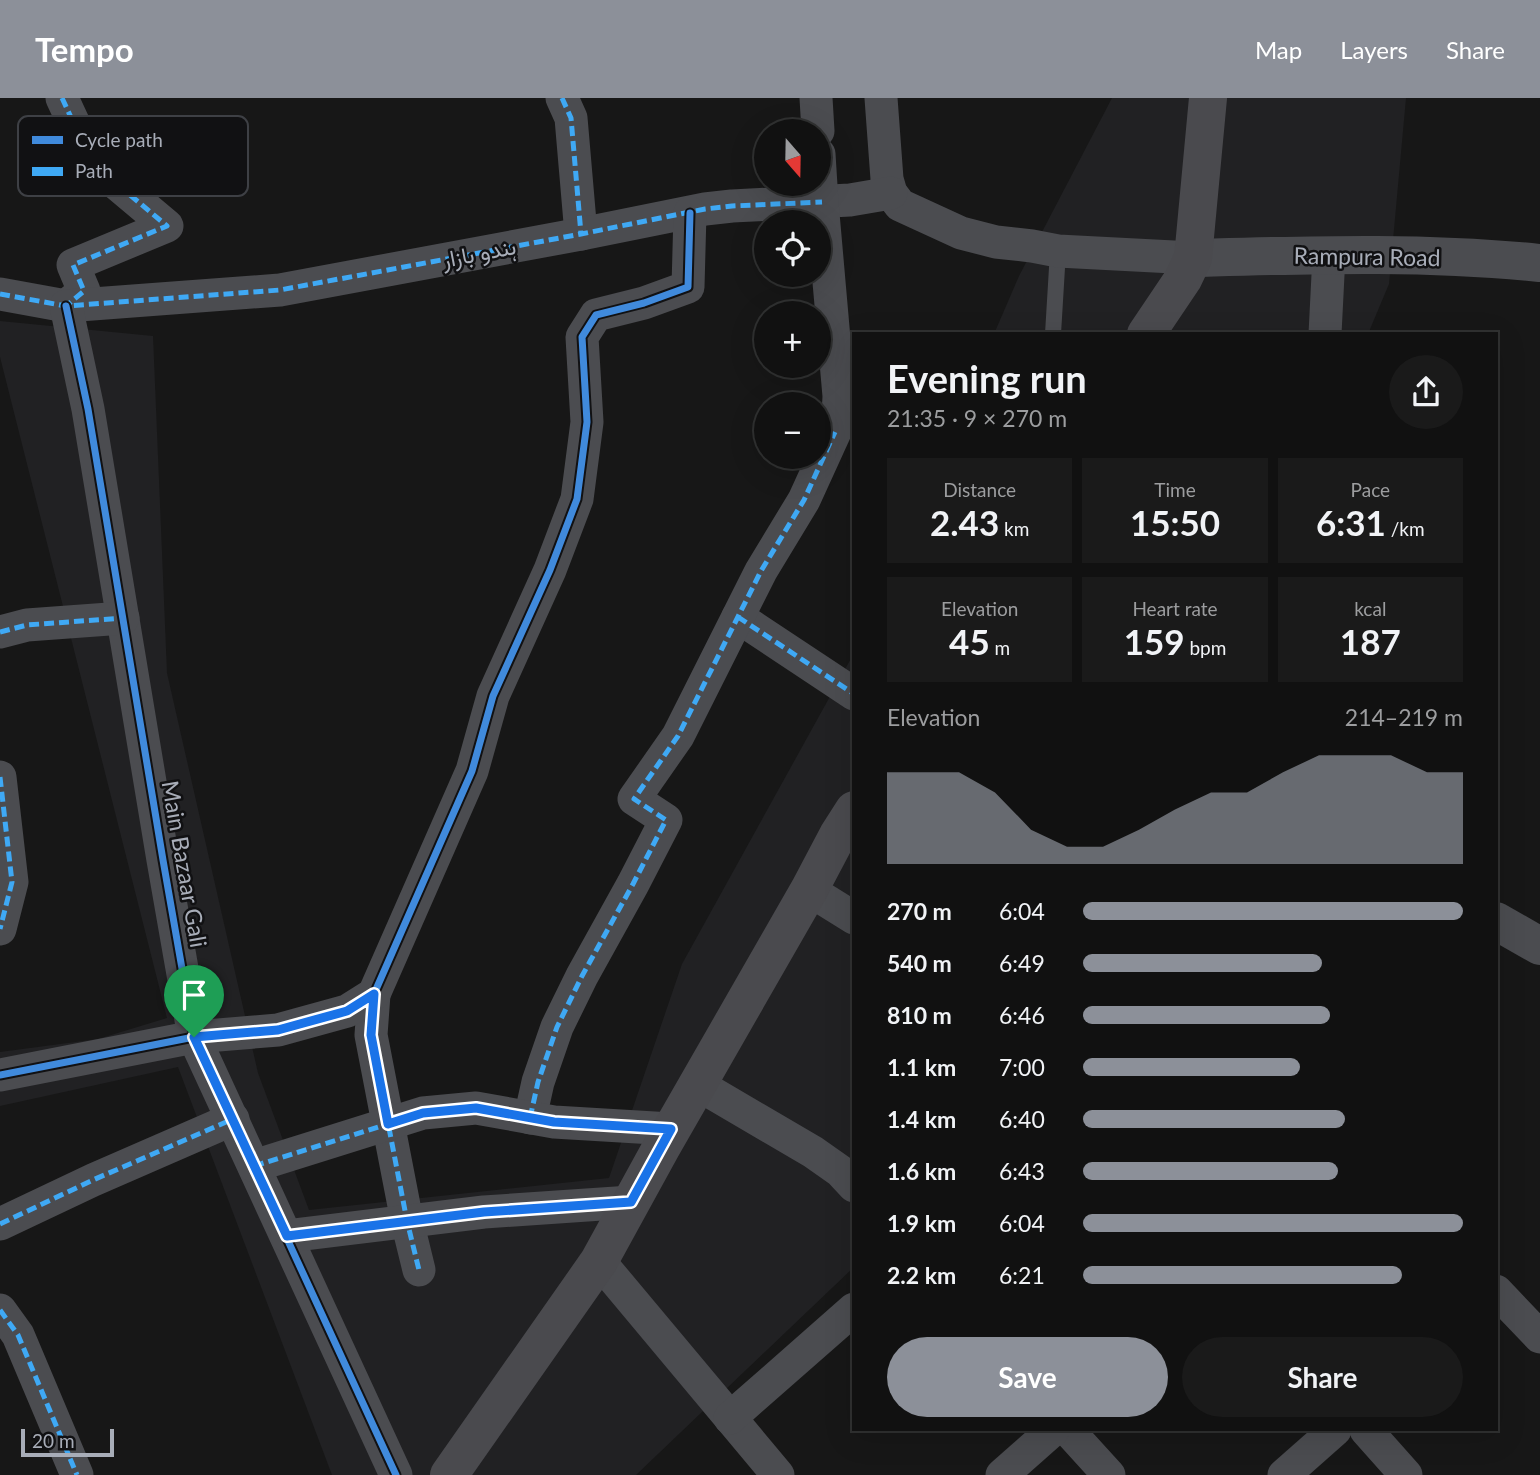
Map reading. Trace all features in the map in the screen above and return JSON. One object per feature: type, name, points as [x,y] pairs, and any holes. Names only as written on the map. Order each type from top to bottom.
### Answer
[{"type":"main road","points":[[1147,332],[1183,279],[1193,258],[1208,98]]},
{"type":"main road","points":[[449,1475],[599,1261],[671,1129],[852,813]]},
{"type":"street","points":[[62,98],[70,116]]},
{"type":"street","points":[[562,98],[571,118],[581,234]]},
{"type":"street","points":[[816,98],[817,119]]},
{"type":"street","points":[[881,98],[884,152],[891,193],[900,205],[961,233],[996,242],[1058,251],[1193,258]]},
{"type":"street","name":"ہندو بازار","points":[[0,294],[66,306],[280,290],[690,212],[732,206],[850,200],[891,193]]},
{"type":"street","points":[[66,306],[84,291],[73,265],[167,226],[131,196]]},
{"type":"street","points":[[530,1118],[538,1082],[557,1027],[666,820],[634,799],[678,736],[761,572],[804,500],[835,432],[839,396],[822,196]]},
{"type":"street","points":[[419,1270],[407,1222],[371,1035],[374,994],[472,771],[493,696],[550,570],[577,499],[587,422],[582,337],[596,315],[644,303],[688,287],[690,212]]},
{"type":"street","points":[[1325,332],[1329,255]]},
{"type":"street","name":"Rampura Road","points":[[1193,258],[1329,255],[1474,258],[1540,264]]},
{"type":"street","name":"Main Bazaar Gali","points":[[66,306],[88,409],[194,1037],[396,1475]]},
{"type":"street","points":[[737,617],[852,693]]},
{"type":"street","points":[[0,632],[27,625],[123,618]]},
{"type":"street","points":[[0,778],[12,883],[0,929]]},
{"type":"street","points":[[808,890],[852,917]]},
{"type":"street","points":[[1498,922],[1540,946]]},
{"type":"street","points":[[0,1075],[194,1037],[278,1030],[347,1011],[374,994]]},
{"type":"street","points":[[697,1084],[813,1152],[840,1171],[852,1184]]},
{"type":"street","points":[[254,1166],[423,1113],[476,1108],[554,1122],[671,1129]]},
{"type":"street","points":[[0,1224],[233,1119]]},
{"type":"street","points":[[287,1236],[484,1212],[631,1202]]},
{"type":"street","points":[[599,1261],[778,1475]]},
{"type":"street","points":[[1498,1293],[1540,1337]]},
{"type":"street","points":[[0,1310],[18,1335],[77,1475]]},
{"type":"street","points":[[730,1418],[852,1312]]},
{"type":"street","points":[[1002,1475],[1053,1431]]},
{"type":"street","points":[[1069,1431],[1109,1475]]},
{"type":"street","points":[[1284,1475],[1334,1431]]},
{"type":"street","points":[[1367,1431],[1406,1475]]},
{"type":"lane","points":[[1053,332],[1058,251]]},
{"type":"shaded area","points":[[1112,98],[1406,98],[1389,284],[1369,332],[995,332],[1019,276]]},
{"type":"shaded area","points":[[0,321],[153,336],[167,673],[258,1073],[309,1210],[609,1178],[682,964],[852,657],[852,1269],[636,1475],[332,1475],[178,1067],[0,1106],[0,1052],[98,1039],[167,1018],[0,357]]},
{"type":"marked path","points":[[62,98],[70,116]]},
{"type":"marked path","points":[[562,98],[571,118],[581,234]]},
{"type":"marked path","points":[[66,306],[84,291],[73,265],[167,226],[131,196]]},
{"type":"marked path","points":[[0,294],[66,306],[280,290],[705,209],[822,202]]},
{"type":"marked path","points":[[530,1118],[538,1082],[557,1027],[666,820],[634,799],[678,736],[761,571],[804,500],[835,432]]},
{"type":"marked path","points":[[738,617],[852,693]]},
{"type":"marked path","points":[[0,632],[27,625],[123,618]]},
{"type":"marked path","points":[[0,777],[12,882],[0,929]]},
{"type":"marked path","points":[[374,994],[371,1035],[419,1270]]},
{"type":"marked path","points":[[254,1166],[423,1113],[476,1108],[554,1122],[671,1129]]},
{"type":"marked path","points":[[0,1224],[233,1119]]},
{"type":"marked path","points":[[287,1236],[484,1212],[631,1202]]},
{"type":"marked path","points":[[0,1310],[18,1335],[77,1475]]},
{"type":"cycle path","points":[[0,1075],[194,1037],[278,1030],[347,1011],[374,994],[472,771],[493,696],[550,570],[577,499],[587,422],[582,337],[596,315],[644,303],[688,287],[690,213]]},
{"type":"cycle path","points":[[66,306],[88,409],[194,1037],[396,1475]]},
{"type":"route","points":[[374,994],[371,1035],[388,1124],[423,1113],[476,1108],[554,1122],[671,1129],[631,1202],[484,1212],[287,1236],[194,1037],[278,1030],[347,1011],[374,994]]}]
